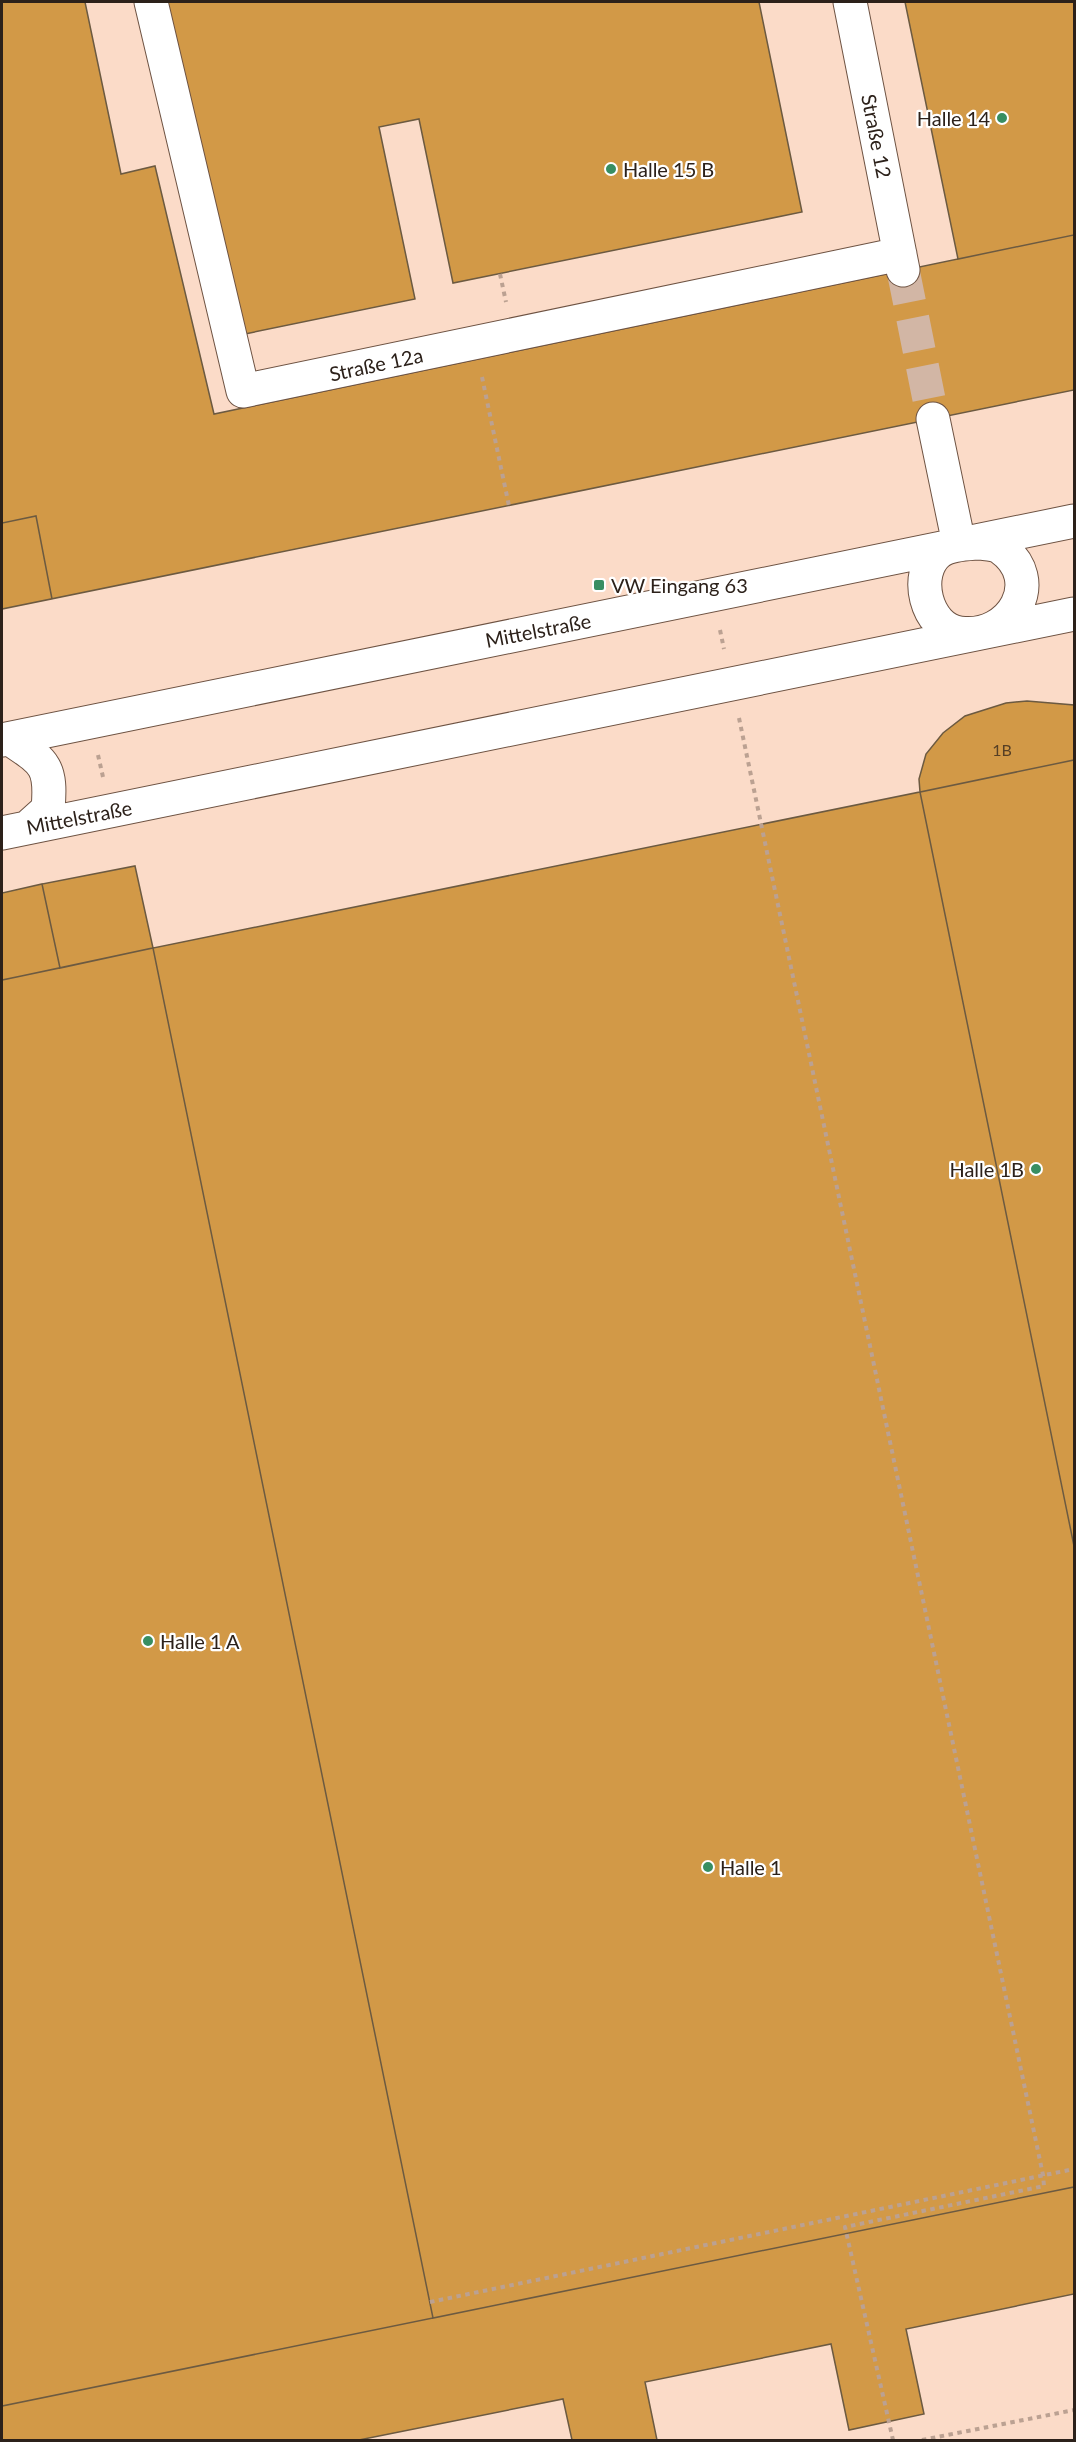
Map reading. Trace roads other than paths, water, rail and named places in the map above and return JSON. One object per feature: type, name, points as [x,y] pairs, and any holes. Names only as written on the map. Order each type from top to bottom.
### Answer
[{"type":"street","name":"Straße 12a","points":[[150,2],[243,391],[902,262]]},
{"type":"street","name":"Straße 12","points":[[850,2],[902,262]]},
{"type":"street","points":[[933,419],[959,544]]},
{"type":"street","name":"Mittelstraße","points":[[6,739],[1074,521]]},
{"type":"street","points":[[959,544],[1000,547],[1013,560],[1020,577],[1021,596],[1010,619],[978,634],[957,633],[943,625],[928,606],[925,594],[925,579],[930,564],[939,552],[959,544]]},
{"type":"street","name":"Mittelstraße","points":[[15,830],[1074,614]]},
{"type":"street","points":[[6,739],[42,761],[50,784],[48,809],[15,830]]},
{"type":"tunnel","points":[[903,270],[933,419]]},
{"type":"place","name":"Halle 14","points":[[1002,118]]},
{"type":"place","name":"Halle 15 B","points":[[611,169]]},
{"type":"place","name":"VW Eingang 63","points":[[599,585]]},
{"type":"place","name":"Halle 1B","points":[[1036,1169]]},
{"type":"place","name":"Halle 1 A","points":[[148,1641]]},
{"type":"place","name":"Halle 1","points":[[708,1867]]}]
